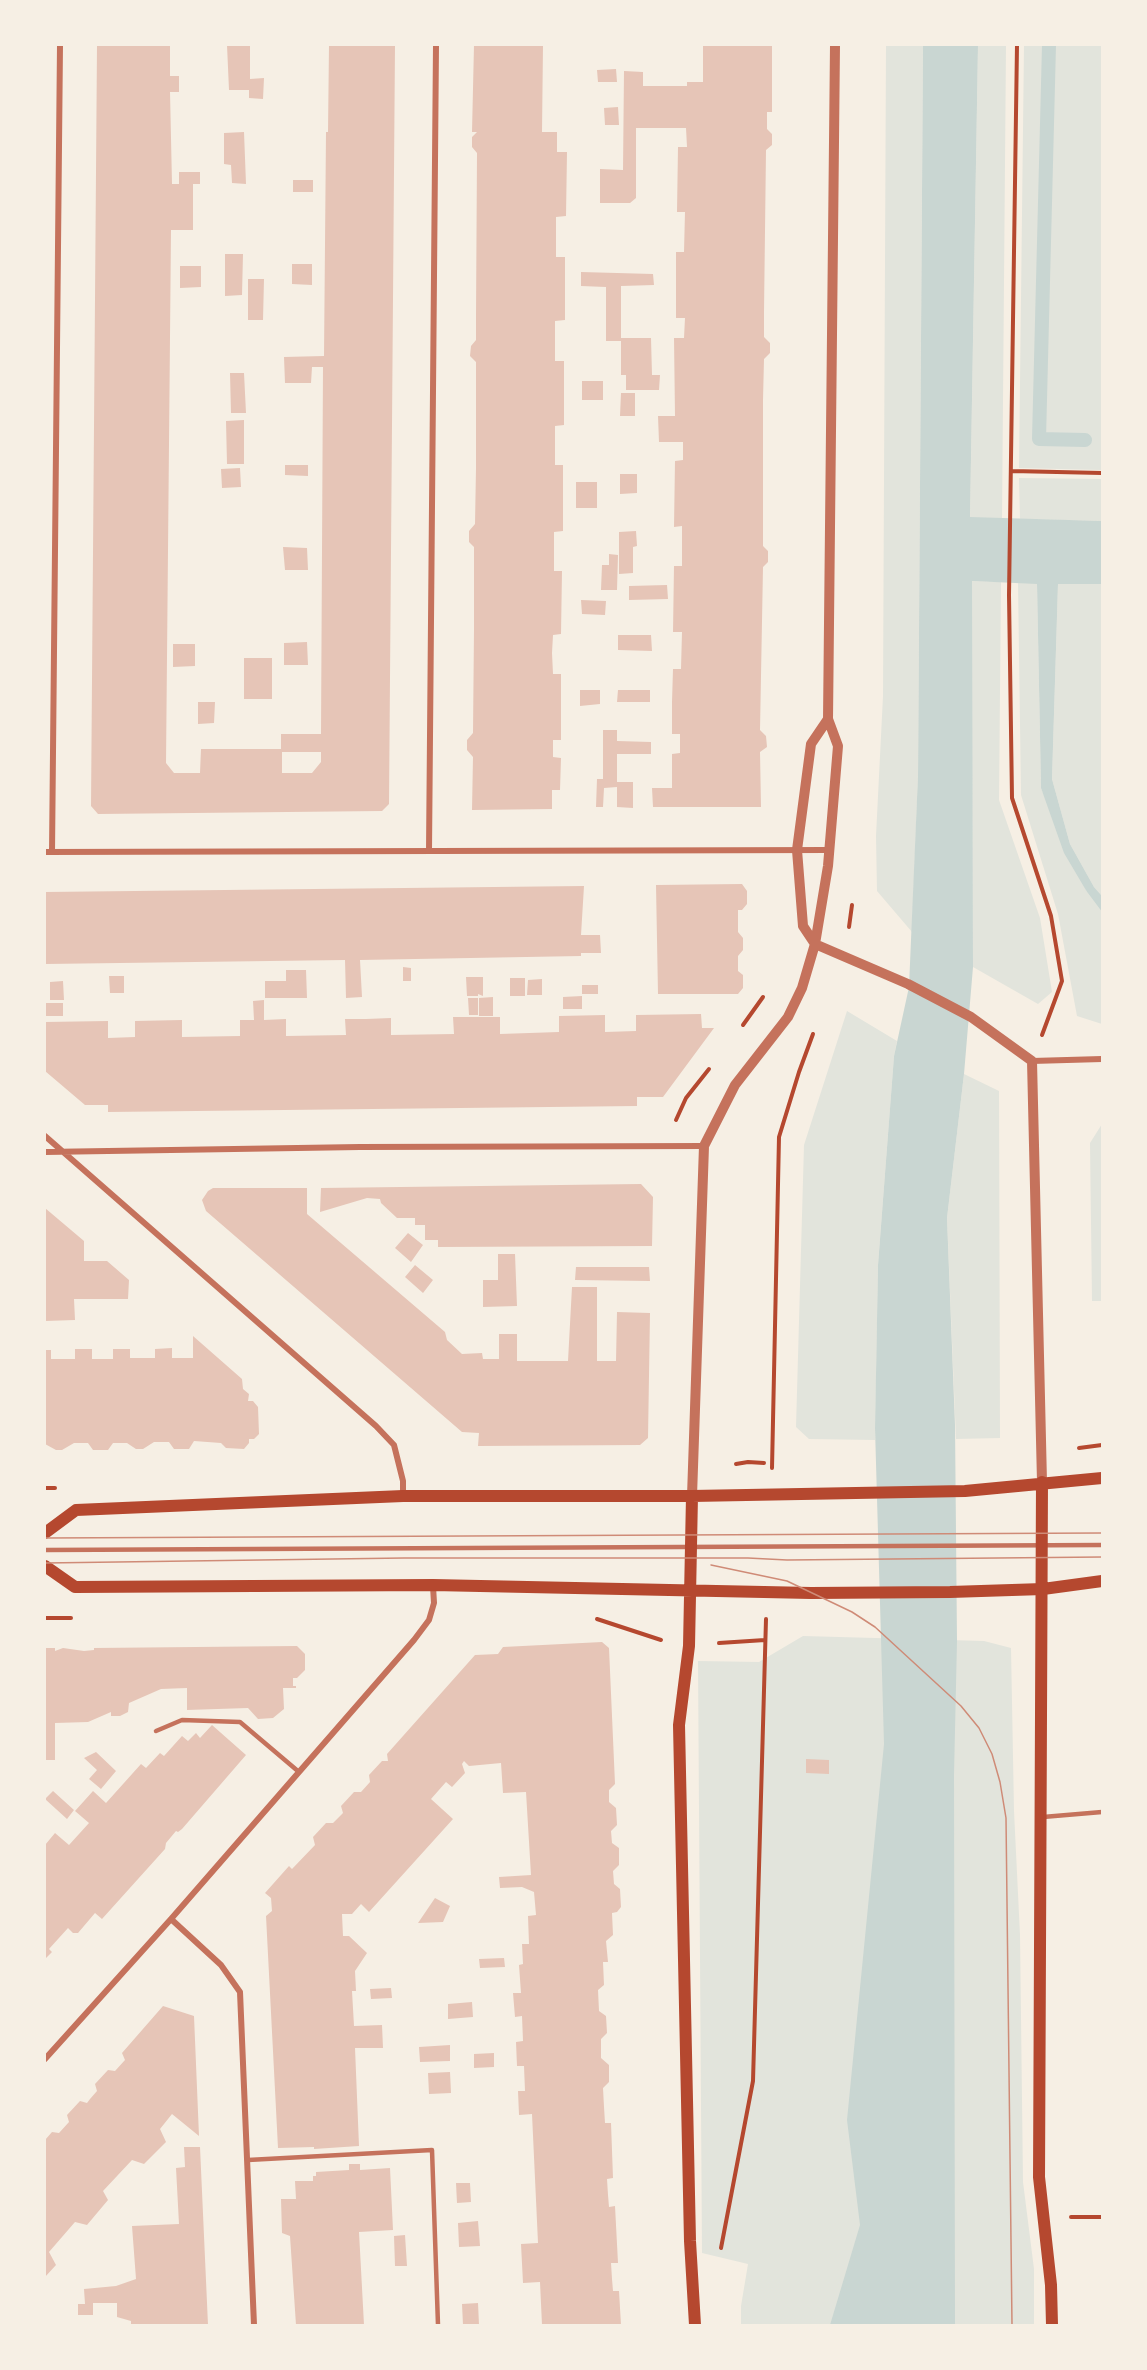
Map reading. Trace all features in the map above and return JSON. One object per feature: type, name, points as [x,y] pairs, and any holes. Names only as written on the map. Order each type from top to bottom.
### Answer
[{"type":"main road","points":[[45,1533],[76,1510],[403,1496],[692,1496],[965,1491],[1102,1478]]},
{"type":"main road","points":[[1042,1482],[1039,2177],[1051,2285],[1052,2325]]},
{"type":"main road","points":[[692,1496],[692,1589],[689,1646],[680,1725],[690,2241],[695,2325]]},
{"type":"main road","points":[[45,1566],[75,1587],[434,1585],[767,1592],[961,1592],[1043,1589],[1102,1581]]},
{"type":"street","points":[[60,45],[49,852],[828,850]]},
{"type":"street","points":[[429,850],[436,45]]},
{"type":"street","points":[[692,1496],[704,1146],[735,1085],[788,1017],[802,988],[819,930],[828,850],[838,746],[828,719],[835,45]]},
{"type":"street","points":[[828,719],[811,744],[797,850],[803,926],[815,944],[908,984],[971,1017],[1032,1061],[1102,1059]]},
{"type":"street","points":[[1032,1061],[1042,1482]]},
{"type":"street","points":[[45,1136],[376,1426],[394,1445],[403,1481],[403,1496]]},
{"type":"street","points":[[45,1152],[360,1147],[704,1146]]},
{"type":"street","points":[[45,2059],[171,1919],[414,1640],[429,1620],[434,1603],[434,1585]]},
{"type":"street","points":[[171,1919],[221,1965],[240,1992],[254,2325]]},
{"type":"lane","points":[[45,1550],[1102,1545]]},
{"type":"lane","points":[[156,1731],[182,1720],[240,1722],[299,1772]]},
{"type":"lane","points":[[1040,1817],[1102,1812]]},
{"type":"lane","points":[[248,2160],[432,2150],[438,2325]]},
{"type":"path","points":[[1017,45],[1010,510],[1012,798],[1051,916],[1062,981],[1032,1061]]},
{"type":"path","points":[[1012,471],[1102,472]]},
{"type":"path","points":[[840,954],[852,918],[853,894]]},
{"type":"path","points":[[771,1494],[780,1137],[799,1071],[814,1032]]},
{"type":"path","points":[[719,2257],[727,2227],[753,2081],[767,1592]]},
{"type":"path","points":[[1070,2217],[1102,2217]]},
{"type":"shaded area","points":[[886,45],[923,45],[918,775],[912,932],[877,891],[876,836],[883,696]]},
{"type":"shaded area","points":[[923,45],[978,45],[970,517],[1102,521],[1102,584],[1058,584],[1052,779],[1070,844],[1094,887],[1102,896],[1102,912],[1064,853],[1041,788],[1037,584],[972,581],[973,967],[964,1074],[947,1218],[955,1425],[957,1641],[954,1775],[955,2325],[830,2325],[860,2225],[847,2120],[884,1744],[875,1428],[878,1265],[894,1056],[909,987],[918,775]]},
{"type":"shaded area","points":[[978,45],[1006,45],[1002,519],[970,518]]},
{"type":"shaded area","points":[[1024,45],[1102,45],[1102,470],[1019,468]]},
{"type":"shaded area","points":[[1019,478],[1102,479],[1102,521],[1020,519]]},
{"type":"shaded area","points":[[971,581],[1001,582],[999,800],[1040,918],[1052,992],[1038,1004],[973,967]]},
{"type":"shaded area","points":[[1018,582],[1037,583],[1041,788],[1087,892],[1102,912],[1102,1024],[1077,1016],[1058,914],[1021,795]]},
{"type":"shaded area","points":[[1058,584],[1102,584],[1102,896],[1094,887],[1070,844],[1052,779]]},
{"type":"shaded area","points":[[847,1011],[897,1041],[878,1265],[875,1440],[809,1439],[796,1427],[804,1145]]},
{"type":"shaded area","points":[[964,1074],[999,1091],[1000,1438],[956,1439],[947,1218]]},
{"type":"shaded area","points":[[1102,1124],[1102,1301],[1092,1301],[1090,1143]]},
{"type":"shaded area","points":[[803,1636],[984,1641],[1011,1648],[1014,1811],[1020,1935],[1023,2182],[1034,2269],[1034,2325],[741,2325],[741,2306],[748,2264],[702,2253],[698,1661],[759,1662]]},
{"type":"building","points":[[97,45],[170,45],[170,76],[179,76],[179,92],[170,92],[172,184],[179,184],[179,172],[200,172],[200,184],[193,184],[193,230],[171,230],[166,763],[174,773],[200,773],[201,749],[281,749],[281,734],[321,734],[323,367],[312,367],[311,383],[285,383],[284,357],[324,356],[329,45],[395,45],[389,804],[382,811],[98,814],[91,806]],"holes":[[[282,752],[321,752],[321,762],[312,773],[282,773]]]},
{"type":"building","points":[[227,45],[250,45],[250,79],[264,78],[263,99],[249,98],[249,90],[229,90]]},
{"type":"building","points":[[474,45],[543,45],[542,132],[557,132],[557,152],[567,152],[566,216],[556,217],[556,257],[565,257],[565,320],[555,321],[555,361],[564,361],[564,425],[555,426],[555,465],[563,465],[563,531],[554,532],[554,571],[562,571],[561,634],[553,635],[552,653],[553,674],[561,674],[561,740],[553,740],[553,757],[561,758],[560,790],[552,790],[552,809],[472,810],[473,757],[467,750],[467,740],[473,733],[474,547],[469,542],[469,531],[475,524],[476,468],[476,362],[470,356],[471,346],[476,340],[477,153],[472,147],[472,137],[477,132],[472,132]]},
{"type":"building","points":[[703,45],[772,45],[772,112],[767,112],[767,129],[772,134],[772,145],[766,150],[764,312],[764,337],[770,343],[770,353],[764,359],[763,400],[763,546],[768,551],[768,562],[763,567],[760,730],[766,736],[767,747],[760,752],[761,807],[653,807],[652,788],[672,788],[672,754],[680,753],[680,734],[672,734],[672,702],[673,669],[681,669],[682,632],[673,632],[674,566],[682,566],[682,526],[674,527],[675,461],[683,460],[683,442],[659,442],[658,416],[675,416],[674,338],[684,338],[685,318],[676,318],[676,252],[684,252],[685,212],[677,212],[678,147],[687,147],[686,128],[636,128],[636,198],[630,203],[600,203],[600,169],[623,170],[624,71],[643,72],[643,86],[687,86],[687,82],[703,82]]},
{"type":"building","points":[[616,69],[617,82],[598,82],[597,70]]},
{"type":"building","points":[[618,107],[619,125],[605,125],[604,108]]},
{"type":"building","points":[[244,132],[246,184],[232,183],[231,165],[224,164],[224,133]]},
{"type":"building","points":[[293,180],[313,180],[313,192],[293,192]]},
{"type":"building","points":[[225,254],[243,254],[242,295],[225,296]]},
{"type":"building","points":[[292,264],[312,264],[312,285],[292,284]]},
{"type":"building","points":[[180,266],[201,266],[201,287],[180,288]]},
{"type":"building","points":[[581,272],[653,274],[654,285],[621,286],[621,338],[651,338],[652,375],[660,375],[659,390],[626,390],[626,375],[621,375],[621,341],[606,341],[606,287],[581,286]]},
{"type":"building","points":[[248,279],[264,279],[263,320],[248,320]]},
{"type":"building","points":[[230,373],[244,373],[246,413],[231,413]]},
{"type":"building","points":[[582,381],[603,381],[603,400],[582,400]]},
{"type":"building","points":[[621,393],[635,393],[635,416],[620,416]]},
{"type":"building","points":[[244,420],[244,464],[227,464],[226,421]]},
{"type":"building","points":[[285,465],[308,465],[308,476],[285,475]]},
{"type":"building","points":[[240,468],[241,487],[222,488],[221,469]]},
{"type":"building","points":[[620,474],[637,474],[637,493],[620,494]]},
{"type":"building","points":[[576,482],[597,482],[597,508],[576,508]]},
{"type":"building","points":[[636,531],[637,546],[633,547],[633,573],[619,574],[619,532]]},
{"type":"building","points":[[283,547],[307,548],[308,570],[285,570]]},
{"type":"building","points":[[609,554],[618,555],[617,590],[601,590],[602,565],[609,565]]},
{"type":"building","points":[[667,585],[668,599],[629,600],[629,586]]},
{"type":"building","points":[[581,600],[606,601],[605,615],[582,614]]},
{"type":"building","points":[[618,635],[651,635],[652,651],[618,650]]},
{"type":"building","points":[[307,642],[308,665],[284,665],[284,643]]},
{"type":"building","points":[[173,644],[195,644],[195,666],[173,667]]},
{"type":"building","points":[[244,658],[272,658],[272,699],[244,699]]},
{"type":"building","points":[[580,690],[600,690],[600,704],[580,706]]},
{"type":"building","points":[[618,690],[650,690],[650,702],[617,702]]},
{"type":"building","points":[[198,702],[215,702],[214,723],[198,724]]},
{"type":"building","points":[[603,730],[617,730],[617,741],[651,742],[651,754],[617,754],[617,782],[633,782],[633,808],[617,807],[617,787],[604,788],[603,807],[596,807],[597,779],[603,779]]},
{"type":"building","points":[[742,884],[747,891],[747,904],[742,910],[738,910],[738,932],[743,938],[743,950],[738,956],[738,971],[743,975],[743,988],[738,994],[658,994],[656,885]]},
{"type":"building","points":[[584,886],[581,935],[600,935],[601,953],[581,953],[581,956],[360,960],[362,997],[346,998],[345,960],[45,964],[45,892]]},
{"type":"building","points":[[403,967],[411,968],[411,981],[403,981]]},
{"type":"building","points":[[286,970],[306,970],[307,998],[265,998],[265,981],[286,981]]},
{"type":"building","points":[[109,976],[124,976],[124,993],[110,993]]},
{"type":"building","points":[[466,977],[483,977],[483,996],[478,994],[478,996],[467,996]]},
{"type":"building","points":[[510,978],[525,978],[525,996],[510,996]]},
{"type":"building","points":[[542,979],[542,995],[527,995],[528,980]]},
{"type":"building","points":[[63,981],[64,1000],[50,1000],[50,982]]},
{"type":"building","points":[[582,985],[598,985],[598,994],[582,994]]},
{"type":"building","points":[[582,996],[582,1009],[563,1009],[563,997]]},
{"type":"building","points":[[493,997],[493,1016],[479,1016],[479,998]]},
{"type":"building","points":[[468,998],[478,998],[478,1015],[469,1015]]},
{"type":"building","points":[[264,1000],[264,1020],[286,1019],[286,1036],[346,1035],[345,1019],[391,1018],[391,1035],[454,1034],[453,1017],[500,1017],[500,1034],[559,1032],[559,1016],[605,1015],[605,1032],[636,1031],[636,1015],[701,1014],[702,1028],[714,1028],[663,1097],[637,1097],[637,1106],[108,1112],[108,1105],[85,1105],[45,1071],[45,1022],[108,1021],[108,1038],[135,1037],[135,1021],[182,1020],[182,1037],[240,1036],[240,1020],[254,1020],[253,1001]]},
{"type":"building","points":[[45,1003],[63,1003],[63,1016],[45,1016]]},
{"type":"building","points":[[641,1184],[653,1197],[652,1246],[438,1247],[438,1240],[425,1240],[425,1225],[415,1225],[415,1218],[397,1218],[381,1203],[380,1199],[367,1198],[320,1212],[321,1188]]},
{"type":"building","points":[[213,1188],[307,1188],[307,1214],[445,1332],[447,1340],[462,1354],[482,1353],[483,1359],[499,1359],[499,1334],[517,1334],[517,1361],[568,1361],[572,1287],[597,1287],[597,1361],[616,1361],[617,1312],[650,1313],[648,1438],[640,1445],[478,1446],[479,1433],[462,1432],[206,1211],[202,1200]]},
{"type":"building","points":[[45,1208],[84,1241],[84,1261],[107,1261],[129,1280],[128,1299],[74,1299],[75,1320],[45,1321]]},
{"type":"building","points":[[408,1233],[423,1245],[411,1262],[395,1248]]},
{"type":"building","points":[[498,1254],[515,1254],[517,1306],[483,1307],[483,1280],[498,1280]]},
{"type":"building","points":[[415,1265],[433,1280],[423,1293],[405,1277]]},
{"type":"building","points":[[576,1267],[649,1267],[650,1281],[575,1280]]},
{"type":"building","points":[[193,1336],[242,1379],[243,1389],[249,1394],[248,1401],[253,1401],[258,1407],[259,1434],[254,1439],[249,1439],[244,1449],[226,1448],[221,1443],[194,1441],[189,1449],[174,1449],[169,1442],[154,1442],[143,1449],[136,1449],[127,1443],[113,1443],[108,1450],[93,1450],[88,1443],[74,1443],[62,1450],[56,1450],[45,1444],[45,1350],[51,1350],[51,1359],[75,1359],[75,1349],[92,1349],[92,1359],[113,1359],[113,1349],[130,1349],[130,1358],[155,1358],[155,1349],[172,1348],[172,1358],[193,1358]]},
{"type":"building","points":[[602,1642],[609,1648],[615,1784],[609,1790],[609,1802],[616,1808],[617,1825],[611,1831],[612,1843],[619,1848],[619,1865],[613,1871],[614,1884],[620,1889],[621,1907],[617,1912],[612,1913],[613,1935],[606,1941],[608,1962],[603,1962],[604,1985],[598,1990],[599,2011],[606,2016],[607,2033],[601,2039],[601,2058],[609,2065],[609,2082],[603,2088],[605,2123],[611,2123],[613,2178],[607,2179],[609,2207],[615,2206],[618,2263],[611,2263],[613,2291],[619,2291],[621,2325],[542,2325],[540,2282],[523,2283],[521,2244],[538,2243],[532,2114],[519,2115],[518,2091],[525,2091],[524,2066],[517,2066],[516,2042],[523,2041],[522,2016],[515,2017],[513,1993],[521,1993],[519,1965],[523,1964],[522,1944],[529,1944],[528,1916],[536,1915],[534,1892],[522,1887],[500,1888],[499,1877],[531,1875],[526,1792],[503,1793],[501,1763],[469,1766],[464,1761],[462,1764],[465,1773],[452,1787],[446,1782],[431,1799],[453,1819],[369,1912],[361,1904],[352,1914],[342,1914],[343,1936],[349,1936],[367,1953],[355,1971],[356,1991],[352,1991],[354,2026],[382,2025],[383,2048],[355,2048],[359,2146],[314,2149],[314,2147],[278,2148],[266,1916],[272,1911],[271,1898],[265,1893],[289,1866],[292,1869],[315,1845],[313,1837],[326,1823],[333,1823],[343,1813],[341,1806],[354,1792],[361,1792],[370,1782],[369,1775],[382,1761],[388,1761],[387,1754],[475,1655],[498,1654],[503,1647]]},
{"type":"building","points":[[297,1646],[305,1654],[305,1670],[297,1678],[293,1678],[293,1686],[296,1688],[283,1688],[284,1709],[273,1718],[258,1719],[248,1708],[187,1710],[187,1688],[161,1689],[129,1703],[128,1712],[120,1716],[111,1716],[111,1712],[88,1722],[55,1723],[55,1760],[45,1760],[45,1648],[55,1648],[55,1651],[63,1648],[84,1651],[94,1650],[94,1648]]},
{"type":"building","points":[[212,1725],[246,1755],[182,1829],[176,1831],[166,1843],[165,1849],[102,1919],[95,1913],[78,1933],[73,1933],[68,1928],[49,1949],[52,1952],[45,1959],[45,1845],[55,1833],[69,1845],[89,1823],[75,1811],[93,1791],[106,1803],[141,1764],[146,1768],[160,1753],[164,1756],[182,1736],[188,1741],[196,1733],[200,1738]]},
{"type":"building","points":[[96,1752],[116,1771],[101,1789],[89,1779],[97,1770],[84,1758]]},
{"type":"building","points":[[806,1759],[829,1760],[829,1774],[806,1773]]},
{"type":"building","points":[[53,1791],[74,1810],[67,1819],[45,1799]]},
{"type":"building","points":[[435,1898],[450,1906],[443,1922],[418,1923]]},
{"type":"building","points":[[504,1958],[505,1967],[480,1968],[479,1959]]},
{"type":"building","points":[[391,1988],[392,1998],[371,1999],[370,1989]]},
{"type":"building","points":[[472,2002],[473,2017],[448,2019],[448,2004]]},
{"type":"building","points":[[163,2006],[194,2016],[199,2136],[172,2114],[160,2129],[166,2142],[144,2164],[132,2160],[103,2191],[108,2200],[87,2225],[75,2222],[49,2252],[56,2265],[45,2277],[45,2140],[52,2132],[59,2133],[69,2122],[67,2115],[80,2101],[87,2103],[97,2091],[95,2084],[108,2070],[115,2071],[125,2060],[122,2053]]},
{"type":"building","points":[[450,2045],[450,2061],[420,2062],[419,2047]]},
{"type":"building","points":[[494,2053],[494,2067],[474,2068],[474,2054]]},
{"type":"building","points":[[450,2072],[451,2093],[429,2094],[428,2073]]},
{"type":"building","points":[[184,2147],[200,2147],[208,2325],[131,2325],[131,2321],[117,2317],[117,2303],[93,2303],[93,2315],[78,2315],[78,2304],[85,2304],[84,2289],[116,2286],[136,2279],[132,2226],[179,2224],[176,2168],[185,2167]]},
{"type":"building","points":[[349,2164],[360,2164],[360,2170],[390,2168],[393,2230],[359,2232],[364,2325],[296,2325],[290,2236],[282,2233],[281,2199],[296,2199],[295,2181],[313,2181],[316,2172],[349,2170]]},
{"type":"building","points":[[456,2183],[470,2183],[471,2202],[457,2203]]},
{"type":"building","points":[[478,2221],[480,2246],[459,2247],[458,2223]]},
{"type":"building","points":[[405,2235],[407,2266],[395,2266],[394,2236]]},
{"type":"building","points":[[478,2303],[479,2325],[463,2325],[462,2304]]},
{"type":"waterway","points":[[1049,45],[1039,439],[1085,440]]},
{"type":"tram line","points":[[45,1538],[1102,1533]]},
{"type":"tram line","points":[[45,1563],[404,1558],[787,1560],[1102,1557]]},
{"type":"tram line","points":[[711,1565],[787,1581],[852,1612],[875,1627],[961,1706],[979,1728],[992,1754],[1000,1782],[1006,1818],[1012,2325]]}]
